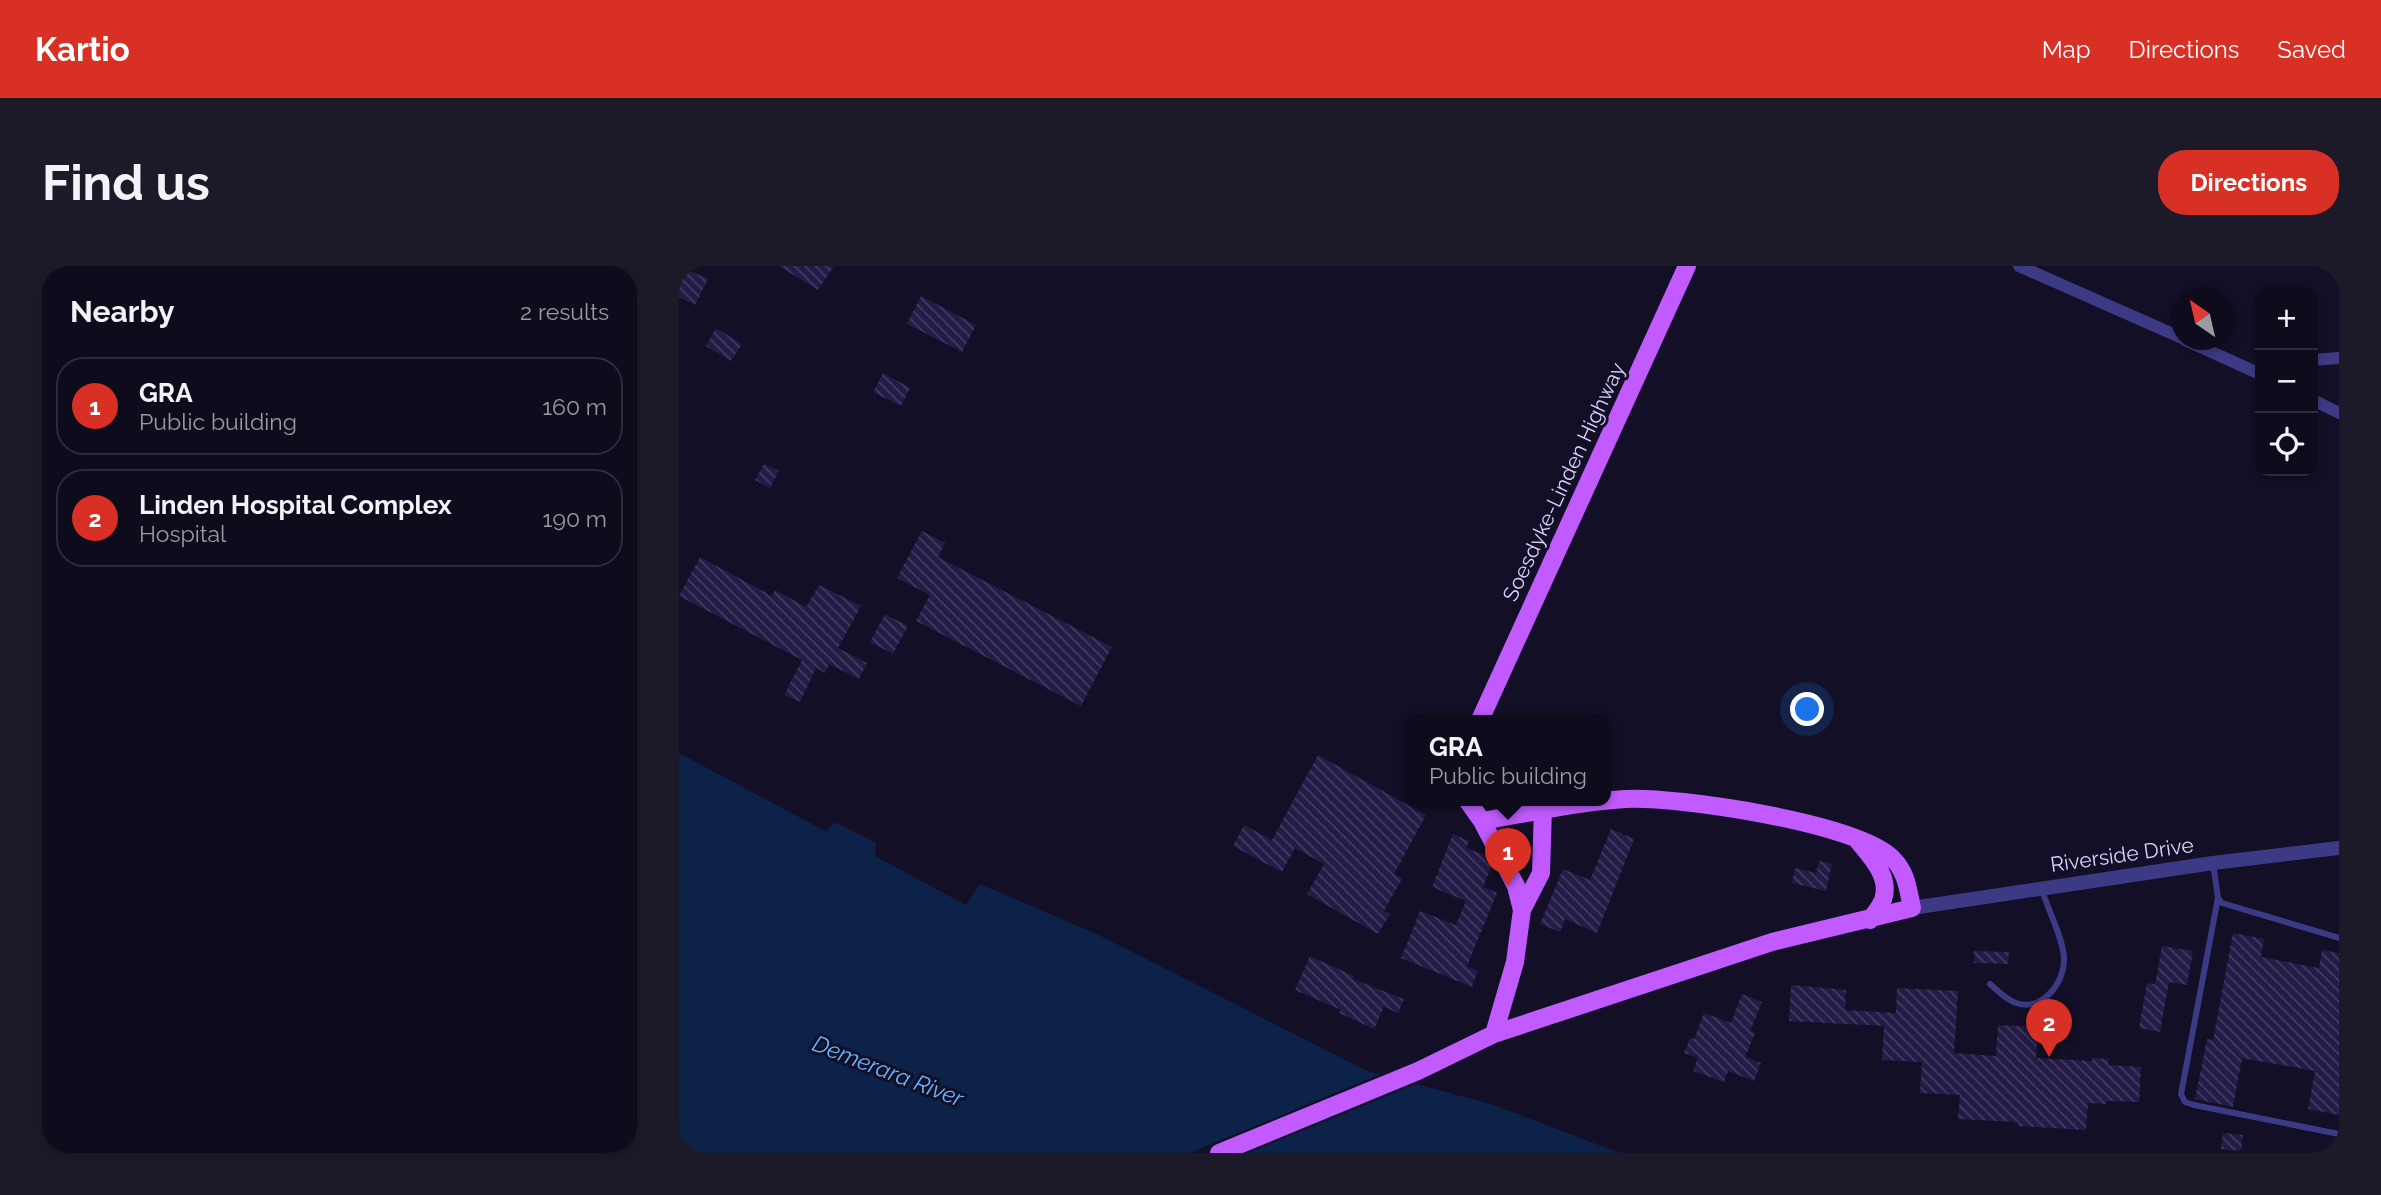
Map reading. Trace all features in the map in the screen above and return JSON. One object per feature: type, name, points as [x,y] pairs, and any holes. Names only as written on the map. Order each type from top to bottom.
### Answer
[{"type":"main road","name":"Soesdyke-Linden Highway","points":[[1484,715],[1687,266]]},
{"type":"main road","points":[[1219,1153],[1418,1071],[1494,1034],[1772,942],[1912,908],[1906,876],[1892,858],[1874,845],[1819,826],[1724,807],[1658,798],[1611,800]]},
{"type":"main road","points":[[1471,806],[1516,886],[1522,910]]},
{"type":"main road","points":[[1482,821],[1535,806]]},
{"type":"main road","points":[[1494,1034],[1515,962],[1522,910],[1541,873],[1542,806]]},
{"type":"main road","points":[[1857,840],[1873,860],[1885,885],[1884,898],[1870,920]]},
{"type":"street","points":[[2019,266],[2171,334]]},
{"type":"street","points":[[2209,350],[2255,371]]},
{"type":"street","points":[[2318,360],[2339,358]]},
{"type":"street","points":[[2241,364],[2255,363]]},
{"type":"street","points":[[2318,402],[2339,413]]},
{"type":"street","name":"Riverside Drive","points":[[1912,908],[2213,863],[2339,848]]},
{"type":"lane","points":[[2213,863],[2218,898],[2181,1094],[2185,1102],[2339,1134]]},
{"type":"lane","points":[[1990,984],[2005,998],[2019,1004],[2038,1001],[2052,993],[2060,981],[2064,972],[2064,954],[2041,889]]},
{"type":"lane","points":[[2218,898],[2222,903],[2339,938]]},
{"type":"water","name":"Demerara River","points":[[679,753],[827,832],[834,822],[876,843],[875,856],[966,905],[980,884],[1103,937],[1365,1070],[1494,1105],[1620,1153],[679,1153]]},
{"type":"pier","points":[[1386,1072],[1421,1082],[1248,1153],[1190,1153]]},
{"type":"building","points":[[679,266],[708,279],[695,305],[679,297]]},
{"type":"building","points":[[779,266],[834,266],[818,290]]},
{"type":"building","points":[[921,296],[976,325],[962,352],[907,324]]},
{"type":"building","points":[[716,328],[742,344],[731,361],[706,346]]},
{"type":"building","points":[[883,373],[910,388],[901,406],[873,392]]},
{"type":"building","points":[[764,464],[779,471],[770,488],[755,480]]},
{"type":"building","points":[[922,531],[945,543],[938,557],[1112,647],[1081,706],[916,621],[930,595],[897,578]]},
{"type":"building","points":[[700,557],[772,596],[775,590],[806,607],[819,585],[861,606],[838,648],[867,663],[859,679],[829,664],[825,673],[816,668],[800,702],[784,695],[802,660],[679,596]]},
{"type":"building","points":[[885,614],[908,626],[893,654],[870,642]]},
{"type":"building","points":[[1318,755],[1405,803],[1405,806],[1426,815],[1394,874],[1402,879],[1384,911],[1390,914],[1378,934],[1307,894],[1324,864],[1295,848],[1282,872],[1233,846],[1244,825],[1272,840]]},
{"type":"building","points":[[1611,829],[1634,839],[1597,933],[1565,919],[1560,932],[1540,924],[1563,869],[1590,880]]},
{"type":"building","points":[[1453,834],[1469,841],[1466,848],[1488,856],[1492,864],[1483,887],[1497,893],[1467,966],[1478,971],[1472,987],[1401,958],[1420,911],[1456,925],[1466,901],[1432,887]]},
{"type":"building","points":[[1819,861],[1832,864],[1826,891],[1792,883],[1795,868],[1816,873]]},
{"type":"building","points":[[2233,933],[2264,939],[2261,957],[2319,968],[2322,950],[2339,953],[2339,1115],[2308,1109],[2315,1071],[2242,1058],[2233,1107],[2195,1099],[2207,1039],[2213,1040]]},
{"type":"building","points":[[2162,946],[2193,951],[2187,985],[2169,982],[2160,1032],[2139,1028],[2147,983],[2155,984]]},
{"type":"building","points":[[1974,951],[2009,952],[2008,964],[1974,963]]},
{"type":"building","points":[[1310,956],[1354,976],[1353,979],[1404,999],[1398,1013],[1384,1007],[1374,1029],[1339,1013],[1341,1010],[1295,990]]},
{"type":"building","points":[[1791,985],[1846,990],[1845,1010],[1896,1013],[1897,988],[1958,991],[1954,1053],[1996,1056],[1998,1025],[2038,1027],[2036,1058],[2092,1061],[2092,1058],[2109,1059],[2108,1065],[2141,1067],[2139,1102],[2088,1103],[2086,1130],[2018,1126],[2018,1122],[1958,1119],[1960,1095],[1920,1093],[1922,1062],[1882,1060],[1884,1026],[1789,1021]]},
{"type":"building","points":[[1742,994],[1762,1002],[1750,1031],[1755,1033],[1745,1057],[1761,1063],[1754,1081],[1728,1071],[1724,1082],[1693,1071],[1698,1058],[1684,1053],[1690,1038],[1694,1039],[1704,1013],[1731,1023]]},
{"type":"building","points":[[2223,1133],[2243,1135],[2241,1151],[2221,1149]]},
{"type":"place","name":"GRA","points":[[1508,886]]},
{"type":"place","name":"Linden Hospital Complex","points":[[2049,1057]]}]
